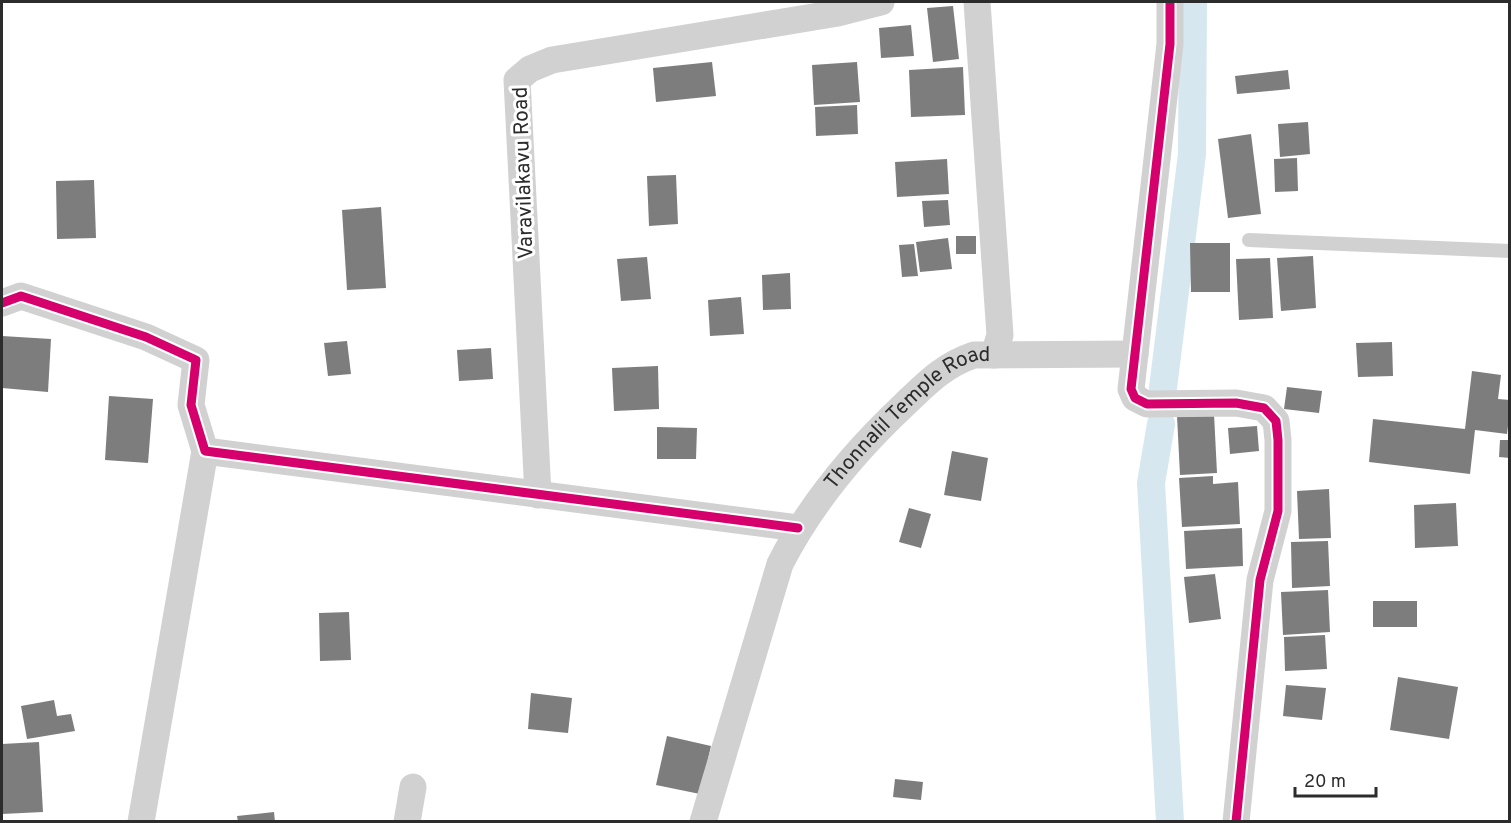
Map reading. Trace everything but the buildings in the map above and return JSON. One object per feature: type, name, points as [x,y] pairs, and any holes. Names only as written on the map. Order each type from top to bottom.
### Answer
[{"type":"street","name":"Varavilakavu Road","points":[[538,495],[518,80],[530,69],[552,60],[838,14],[881,2]]},
{"type":"street","name":"Thonnalil Temple Road","points":[[703,822],[780,564],[798,528],[846,464],[871,436],[934,377],[955,362],[974,355],[994,355],[1000,335],[977,2]]},
{"type":"street","points":[[1170,2],[1170,44],[1131,389],[1135,398],[1147,404],[1236,403],[1264,408],[1276,421],[1278,440],[1278,511],[1260,580],[1236,822]]},
{"type":"street","points":[[2,303],[21,296],[146,337],[196,360],[191,405],[205,451],[141,822]]},
{"type":"street","points":[[994,355],[1135,354]]},
{"type":"street","points":[[205,451],[798,528]]},
{"type":"street","points":[[407,822],[413,787]]},
{"type":"lane","points":[[1249,240],[1509,251]]},
{"type":"waterway","points":[[1163,388],[1192,154],[1193,2]]},
{"type":"waterway","points":[[1161,424],[1151,483],[1170,822]]},
{"type":"cycle path","points":[[1170,2],[1170,44],[1131,389],[1135,398],[1147,404],[1236,403],[1264,408],[1276,421],[1278,440],[1278,511],[1260,580],[1236,822]]},
{"type":"cycle path","points":[[2,303],[21,296],[146,337],[196,360],[191,405],[205,451],[798,528]]}]
